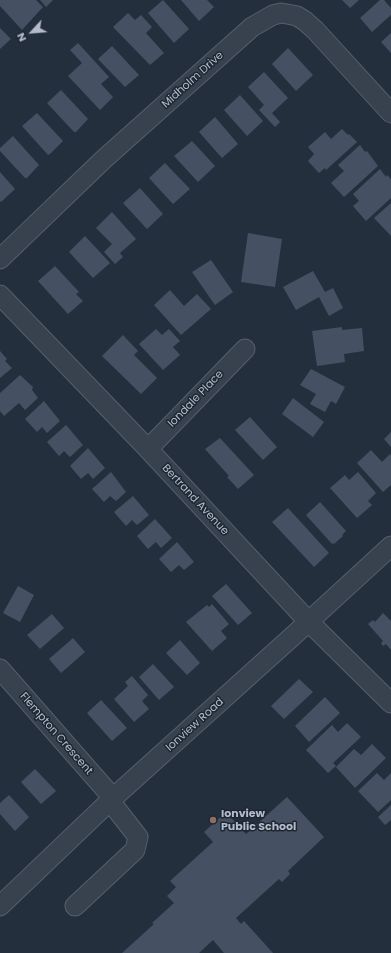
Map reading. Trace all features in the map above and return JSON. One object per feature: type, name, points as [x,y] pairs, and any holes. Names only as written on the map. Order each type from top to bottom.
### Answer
[{"type":"street","name":"Midholm Drive","points":[[0,259],[110,154],[252,27],[273,15],[281,13],[287,14],[297,16],[305,21],[391,113]]},
{"type":"street","name":"Bertrand Avenue","points":[[0,295],[309,622],[391,704]]},
{"type":"street","name":"Iondale Place","points":[[148,450],[245,349]]},
{"type":"street","name":"Ionview Road","points":[[0,906],[111,800],[391,546]]},
{"type":"street","name":"Flempton Crescent","points":[[0,669],[111,800],[138,837],[135,850],[75,906]]},
{"type":"building","points":[[0,0],[36,0],[43,7],[22,30],[0,6]]},
{"type":"building","points":[[40,0],[53,0],[46,7]]},
{"type":"building","points":[[163,0],[189,29],[174,43],[148,13]]},
{"type":"building","points":[[181,0],[207,0],[214,7],[199,21]]},
{"type":"building","points":[[342,0],[359,0],[350,8]]},
{"type":"building","points":[[380,0],[384,0],[391,8],[391,15],[372,32],[360,18]]},
{"type":"building","points":[[128,13],[135,20],[141,15],[152,27],[146,33],[164,53],[150,65],[113,27]]},
{"type":"building","points":[[0,28],[11,39],[0,49]]},
{"type":"building","points":[[391,33],[391,53],[381,42]]},
{"type":"building","points":[[78,43],[109,77],[101,84],[113,97],[100,110],[68,76],[82,63],[70,50]]},
{"type":"building","points":[[112,46],[139,75],[125,87],[98,59]]},
{"type":"building","points":[[288,48],[313,75],[296,91],[272,64]]},
{"type":"building","points":[[264,72],[288,98],[272,113],[280,122],[275,127],[259,110],[264,105],[248,87]]},
{"type":"building","points":[[61,90],[88,119],[76,132],[74,132],[47,103]]},
{"type":"building","points":[[240,95],[263,121],[247,136],[224,110]]},
{"type":"building","points":[[37,113],[63,141],[48,155],[22,126]]},
{"type":"building","points":[[215,117],[238,144],[222,158],[199,132]]},
{"type":"building","points":[[342,129],[357,142],[326,170],[325,168],[319,173],[308,161],[314,154],[308,147],[325,132],[331,139]]},
{"type":"building","points":[[13,136],[39,165],[27,178],[25,178],[0,151],[0,148]]},
{"type":"building","points":[[192,141],[215,166],[198,182],[174,156]]},
{"type":"building","points":[[360,145],[365,152],[367,151],[378,166],[344,197],[331,183],[344,171],[338,165]]},
{"type":"building","points":[[165,163],[190,189],[173,204],[149,178]]},
{"type":"building","points":[[380,169],[386,177],[387,175],[391,179],[391,198],[366,221],[353,206],[359,201],[353,194]]},
{"type":"building","points":[[0,172],[15,189],[1,202],[0,201]]},
{"type":"building","points":[[140,188],[163,214],[147,229],[123,203]]},
{"type":"building","points":[[391,203],[391,236],[374,218]]},
{"type":"building","points":[[112,212],[136,239],[120,253],[123,257],[115,264],[104,252],[112,244],[96,228]]},
{"type":"building","points":[[248,233],[282,239],[275,287],[241,282]]},
{"type":"building","points":[[85,236],[110,263],[93,278],[69,252]]},
{"type":"building","points":[[211,260],[233,292],[215,305],[192,272]]},
{"type":"building","points":[[55,266],[79,292],[76,294],[83,301],[68,314],[38,281]]},
{"type":"building","points":[[313,271],[325,292],[333,288],[343,308],[329,316],[319,297],[296,310],[283,287]]},
{"type":"building","points":[[170,290],[184,306],[197,294],[211,309],[181,335],[154,305]]},
{"type":"building","points":[[342,327],[342,330],[362,328],[364,351],[344,354],[345,362],[317,366],[312,331]]},
{"type":"building","points":[[156,329],[162,335],[169,329],[180,341],[173,347],[180,355],[163,370],[139,344]]},
{"type":"building","points":[[123,335],[138,351],[134,355],[157,378],[141,394],[102,356]]},
{"type":"building","points":[[0,351],[7,359],[5,361],[12,368],[0,378]]},
{"type":"building","points":[[311,369],[345,387],[336,404],[331,401],[325,412],[310,404],[316,394],[300,385]]},
{"type":"building","points":[[20,375],[33,387],[32,390],[38,398],[25,410],[19,403],[4,416],[0,411],[0,393]]},
{"type":"building","points":[[293,398],[324,422],[313,437],[282,414]]},
{"type":"building","points":[[44,401],[60,421],[47,433],[42,427],[37,432],[25,419]]},
{"type":"building","points":[[250,417],[277,447],[263,460],[235,430]]},
{"type":"building","points":[[66,425],[83,445],[70,457],[64,451],[59,456],[47,442]]},
{"type":"building","points":[[391,432],[391,447],[384,439]]},
{"type":"building","points":[[220,438],[254,475],[238,489],[227,477],[229,476],[205,449]]},
{"type":"building","points":[[88,448],[105,468],[93,479],[88,473],[81,479],[70,466]]},
{"type":"building","points":[[371,450],[382,462],[390,454],[391,456],[391,485],[383,492],[357,463]]},
{"type":"building","points":[[111,472],[126,492],[116,501],[110,496],[104,502],[92,489]]},
{"type":"building","points":[[358,472],[376,493],[368,501],[372,505],[357,518],[330,488],[345,475],[349,480]]},
{"type":"building","points":[[133,496],[149,515],[137,525],[132,520],[126,526],[114,512]]},
{"type":"building","points":[[320,502],[346,531],[334,544],[332,544],[306,515]]},
{"type":"building","points":[[288,508],[329,553],[314,567],[272,522]]},
{"type":"building","points":[[155,519],[172,538],[161,548],[156,542],[148,549],[137,536]]},
{"type":"building","points":[[177,542],[194,562],[184,570],[179,565],[171,572],[159,559]]},
{"type":"building","points":[[226,584],[252,613],[238,625],[212,596]]},
{"type":"building","points":[[18,586],[34,595],[20,622],[3,613]]},
{"type":"building","points":[[212,604],[229,624],[221,631],[227,638],[212,651],[186,622],[207,605],[209,607]]},
{"type":"building","points":[[383,613],[391,621],[391,650],[386,644],[383,646],[381,643],[383,641],[368,624],[373,620],[375,622]]},
{"type":"building","points":[[52,614],[64,628],[40,649],[27,635]]},
{"type":"building","points":[[73,638],[85,652],[61,673],[49,659]]},
{"type":"building","points":[[180,640],[200,663],[187,675],[166,653]]},
{"type":"building","points":[[153,664],[174,687],[159,700],[139,677]]},
{"type":"building","points":[[132,676],[148,695],[142,701],[149,709],[134,722],[114,699],[128,686],[125,682]]},
{"type":"building","points":[[299,679],[313,692],[284,719],[271,706]]},
{"type":"building","points":[[325,697],[340,713],[309,742],[295,726]]},
{"type":"building","points":[[101,700],[127,728],[112,741],[87,713]]},
{"type":"building","points":[[347,723],[361,737],[333,763],[336,766],[328,773],[306,750],[332,725],[338,732]]},
{"type":"building","points":[[372,744],[386,758],[355,788],[336,767],[354,749],[361,755]]},
{"type":"building","points":[[35,769],[56,791],[41,804],[21,782]]},
{"type":"building","points":[[377,773],[384,780],[391,773],[391,800],[378,812],[358,791]]},
{"type":"building","points":[[9,795],[29,817],[15,831],[0,814],[0,803]]},
{"type":"building","points":[[287,797],[324,837],[288,871],[290,874],[282,882],[279,879],[236,918],[241,924],[244,921],[273,953],[224,953],[213,940],[199,953],[122,953],[154,924],[152,923],[174,903],[167,896],[176,887],[170,881],[213,842],[204,832],[226,812],[246,834]]},
{"type":"building","points":[[391,805],[391,820],[385,825],[378,817]]},
{"type":"place","name":"Ionview Public School","points":[[213,820]]}]
